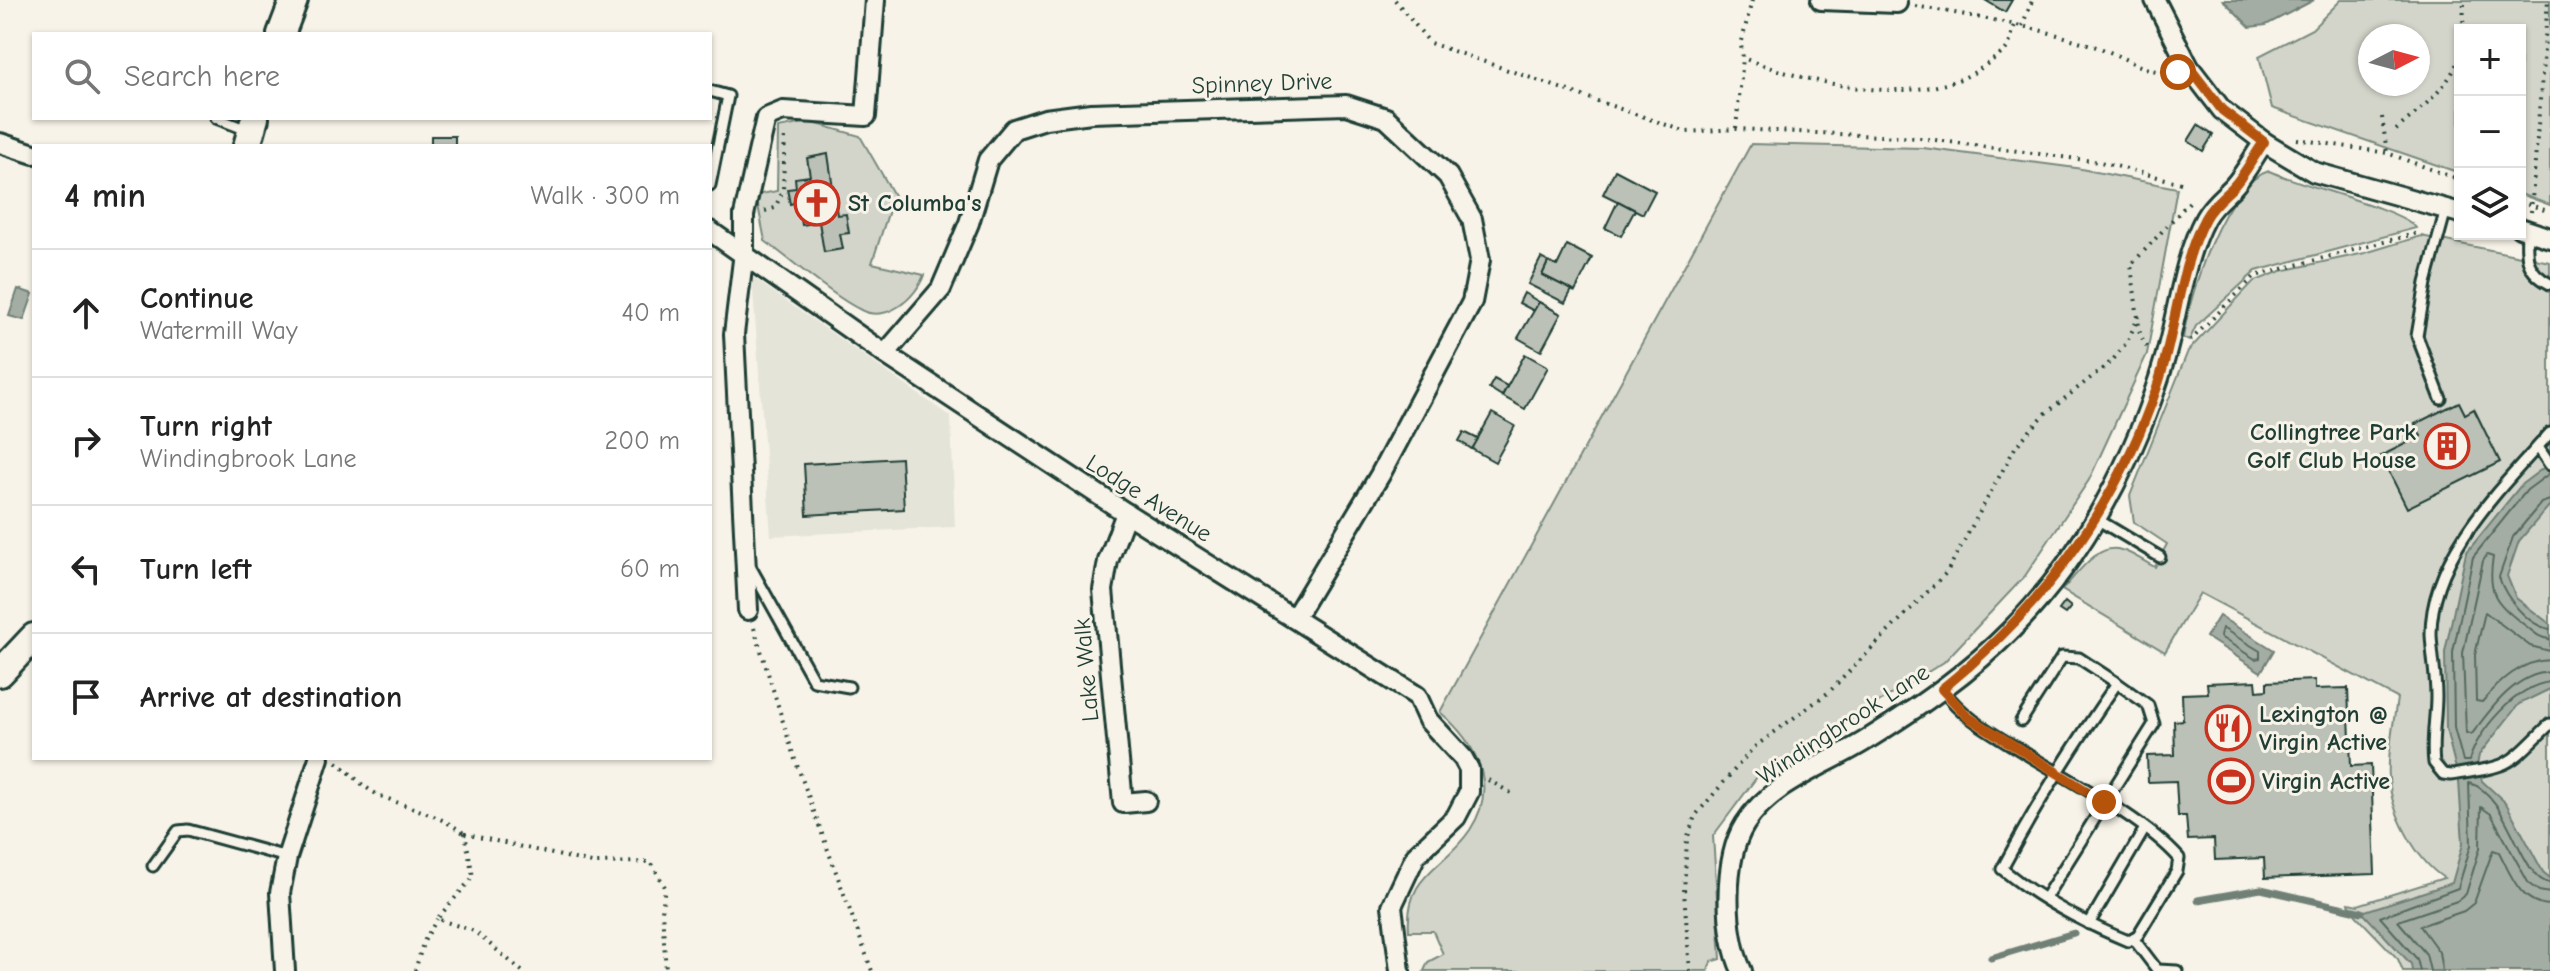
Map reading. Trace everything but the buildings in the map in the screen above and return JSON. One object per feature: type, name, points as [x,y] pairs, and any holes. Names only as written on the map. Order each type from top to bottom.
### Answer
[{"type":"street","points":[[282,32],[294,0]]},
{"type":"street","points":[[748,610],[734,334],[744,252],[744,215],[766,118],[783,111],[866,116],[875,0]]},
{"type":"street","points":[[1821,0],[1897,3]]},
{"type":"street","points":[[2155,0],[2189,67],[2222,110],[2264,142],[2314,172],[2453,211]]},
{"type":"street","name":"Spinney Drive","points":[[885,354],[941,289],[969,223],[988,160],[1014,129],[1045,119],[1091,113],[1331,105],[1346,105],[1386,118],[1448,176],[1472,219],[1480,260],[1472,302],[1380,475],[1295,617]]},
{"type":"street","name":"Windingbrook Lane","points":[[1742,971],[1728,910],[1731,864],[1744,824],[1775,793],[1867,740],[1942,689],[2012,629],[2048,587],[2095,518],[2139,433],[2157,387],[2204,219],[2234,186],[2264,142]]},
{"type":"street","points":[[0,143],[32,153]]},
{"type":"street","points":[[2526,230],[2550,238]]},
{"type":"street","name":"Lodge Avenue","points":[[712,232],[885,354],[1126,513],[1417,696],[1428,720],[1451,741],[1469,769]]},
{"type":"street","name":"Lake Walk","points":[[1126,513],[1108,561],[1103,590],[1123,803],[1146,801]]},
{"type":"street","points":[[0,673],[32,639]]},
{"type":"street","points":[[285,971],[280,893],[287,857],[318,760]]},
{"type":"street","points":[[1400,971],[1392,906],[1416,855],[1456,817],[1469,792],[1469,769]]},
{"type":"lane","points":[[712,92],[728,96],[712,175]]},
{"type":"lane","points":[[221,120],[251,132]]},
{"type":"lane","points":[[2441,399],[2417,336],[2426,283],[2453,211]]},
{"type":"lane","points":[[2524,240],[2526,264],[2533,274],[2550,284]]},
{"type":"lane","points":[[2550,433],[2472,523],[2439,593],[2431,634],[2436,696],[2432,750],[2438,771],[2451,775],[2510,764],[2550,724]]},
{"type":"lane","points":[[2538,447],[2549,464]]},
{"type":"lane","points":[[2095,518],[2160,557]]},
{"type":"lane","points":[[745,558],[814,681],[849,687]]},
{"type":"lane","points":[[2021,721],[2062,657],[2079,658],[2148,705],[2154,724],[2045,898]]},
{"type":"lane","points":[[1942,689],[1968,717],[2057,773],[2104,802],[2168,845],[2179,858],[2177,871],[2128,941],[2089,924],[2002,869],[2015,840],[2057,773],[2117,683]]},
{"type":"lane","points":[[153,866],[178,831],[188,830],[287,857]]},
{"type":"lane","points":[[2089,924],[2144,830]]},
{"type":"lane","points":[[2133,938],[2158,970],[2177,971]]},
{"type":"path","points":[[1395,0],[1430,43],[1687,132],[1736,129],[1920,138],[2100,162],[2185,184]]},
{"type":"path","points":[[1736,129],[1743,58],[1741,45],[1752,0]]},
{"type":"path","points":[[2463,24],[2464,0]]},
{"type":"path","points":[[2526,222],[2533,206],[2548,0]]},
{"type":"path","points":[[2022,26],[2032,1]]},
{"type":"path","points":[[1897,3],[2022,26],[2103,49],[2151,73],[2178,72],[2189,67]]},
{"type":"path","points":[[1743,58],[1818,82],[1854,88],[1928,87],[1969,78],[2007,48],[2015,25]]},
{"type":"path","points":[[2396,130],[2437,93],[2454,71]]},
{"type":"path","points":[[744,215],[775,208],[783,190],[783,111]]},
{"type":"path","points":[[2382,117],[2387,153]]},
{"type":"path","points":[[2264,142],[2304,138],[2387,153],[2454,178]]},
{"type":"path","points":[[2157,350],[2143,344],[2131,265],[2195,196]]},
{"type":"path","points":[[2526,203],[2550,212]]},
{"type":"path","points":[[2185,346],[2255,276],[2418,233]]},
{"type":"path","points":[[1901,615],[1951,565],[2000,472],[2026,433],[2112,361],[2127,342],[2139,316]]},
{"type":"path","points":[[748,610],[793,754],[872,971]]},
{"type":"path","points":[[335,760],[361,785],[382,797],[444,818],[465,834],[592,863],[651,862],[665,887],[662,911],[666,971]]},
{"type":"path","points":[[1469,769],[1515,795]]},
{"type":"path","points":[[415,971],[423,943],[437,919],[473,877],[465,834]]},
{"type":"path","points":[[437,919],[474,931],[522,971]]},
{"type":"shaded area","points":[[2341,0],[2550,0],[2550,205],[2526,196],[2526,24],[2454,24],[2454,171],[2272,108],[2259,56],[2312,29]]},
{"type":"shaded area","points":[[810,122],[860,136],[894,195],[872,263],[924,275],[907,300],[890,311],[871,313],[850,304],[765,241],[756,195],[777,191],[778,128]]},
{"type":"shaded area","points":[[1751,144],[1923,148],[2076,168],[2177,188],[2147,354],[2089,480],[2025,576],[1944,662],[1757,777],[1713,836],[1721,959],[1711,962],[1708,971],[1424,971],[1428,962],[1443,954],[1433,931],[1409,931],[1413,896],[1419,884],[1470,830],[1483,797],[1483,781],[1473,751],[1440,712]]},
{"type":"shaded area","points":[[2269,171],[2372,205],[2408,221],[2416,228],[2256,271],[2196,326],[2189,341],[2183,338],[2187,319],[2211,243],[2237,197],[2252,180]]},
{"type":"shaded area","points":[[2421,236],[2550,262],[2550,971],[2403,971],[2398,959],[2351,910],[2349,903],[2358,905],[2444,878],[2415,848],[2394,806],[2389,768],[2397,698],[2200,593],[2165,652],[2062,590],[2095,555],[2112,549],[2125,551],[2155,567],[2167,544],[2134,522],[2130,496],[2188,351],[2253,282],[2281,271],[2365,253]]},
{"type":"shaded area","points":[[752,277],[951,417],[955,527],[771,536]]},
{"type":"water","points":[[2223,0],[2314,0],[2266,25],[2250,27]]},
{"type":"water","points":[[18,289],[32,294],[24,320],[9,316]]},
{"type":"water","points":[[2550,463],[2550,505],[2519,541],[2507,576],[2516,598],[2550,624],[2550,689],[2519,704],[2479,755],[2477,765],[2482,781],[2506,803],[2543,872],[2550,878],[2550,971],[2412,971],[2411,964],[2362,912],[2452,883],[2463,844],[2459,781],[2446,729],[2445,652],[2466,553],[2522,484]]},
{"type":"water","points":[[2219,616],[2274,650],[2261,672],[2206,637]]},
{"type":"waterway","points":[[2198,900],[2261,889],[2362,912]]},
{"type":"waterway","points":[[1991,958],[2074,933]]},
{"type":"place","name":"St Columba's","points":[[817,203]]},
{"type":"place","name":"Collingtree Park Golf Club House","points":[[2447,446]]},
{"type":"place","name":"Lexington @ Virgin Active","points":[[2228,728]]},
{"type":"place","name":"Virgin Active","points":[[2231,781]]},
{"type":"route","points":[[2104,802],[1968,717],[1942,689],[2012,629],[2048,587],[2095,518],[2139,433],[2157,387],[2189,263],[2204,219],[2217,201],[2234,186],[2264,142],[2222,110],[2189,67],[2178,72]]}]
